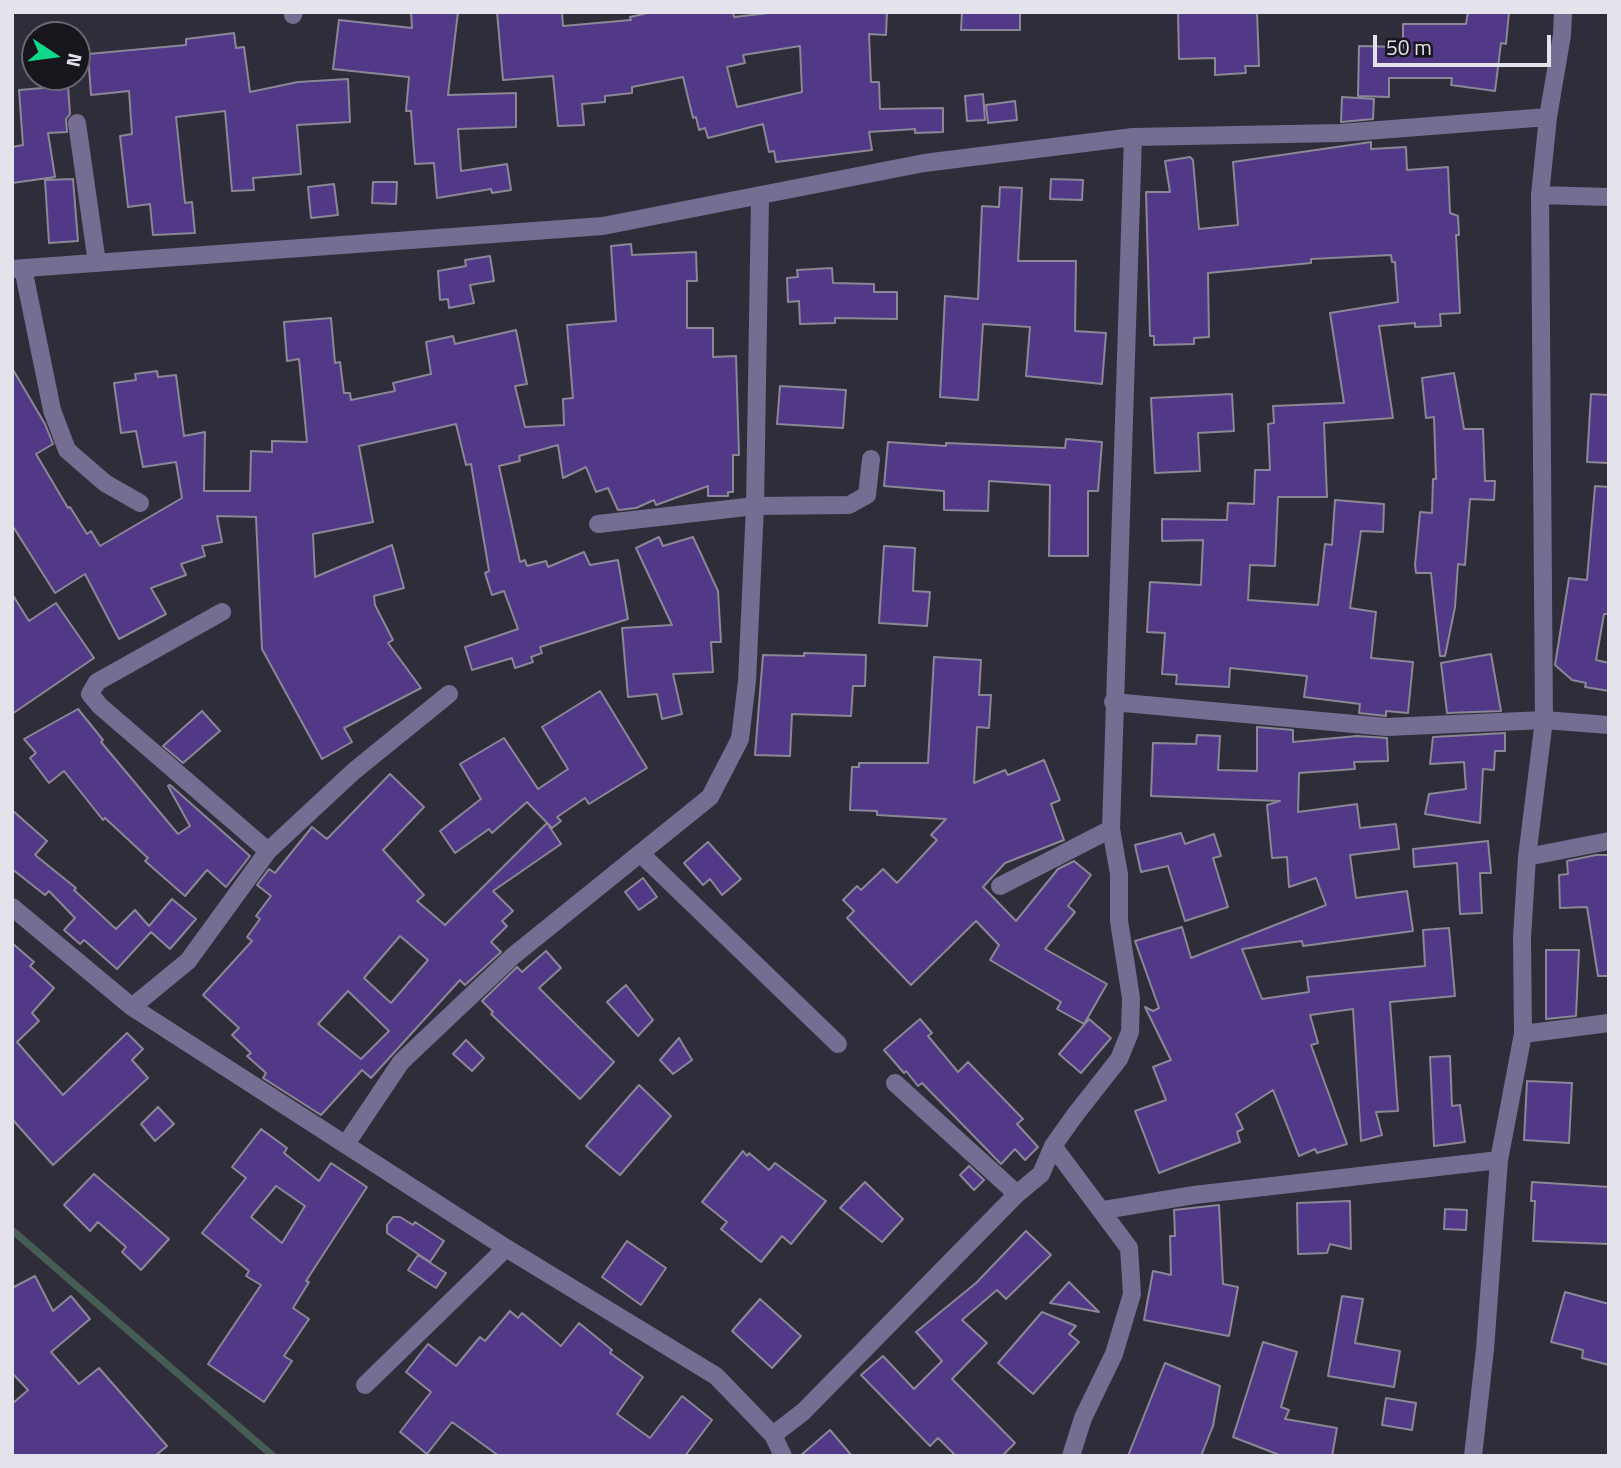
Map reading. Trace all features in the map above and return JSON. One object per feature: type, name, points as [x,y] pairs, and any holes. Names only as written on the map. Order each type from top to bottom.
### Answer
[{"type":"street","points":[[1473,1456],[1485,1349],[1499,1160],[1523,1034],[1522,938],[1527,857],[1544,720],[1540,195],[1563,12]]},
{"type":"street","points":[[140,503],[105,484],[66,450],[52,410],[18,269],[603,226],[760,198],[924,163],[1133,137],[1340,133],[1548,117]]},
{"type":"street","points":[[77,124],[97,263]]},
{"type":"street","points":[[774,1435],[803,1412],[1017,1194],[1041,1174],[1053,1146],[1119,1059],[1130,1032],[1131,998],[1119,921],[1119,874],[1111,828],[1133,137]]},
{"type":"street","points":[[1540,195],[1609,197]]},
{"type":"street","points":[[346,1144],[401,1062],[513,956],[642,855],[710,797],[740,739],[747,670],[755,506],[760,198]]},
{"type":"street","points":[[598,524],[755,506],[859,503],[867,495],[870,459]]},
{"type":"street","points":[[222,612],[97,681],[90,694],[100,706],[268,851]]},
{"type":"street","points":[[132,1007],[188,961],[268,851],[354,771],[449,694]]},
{"type":"street","points":[[1113,702],[1387,727],[1544,720],[1609,725]]},
{"type":"street","points":[[1000,886],[1111,828]]},
{"type":"street","points":[[1527,857],[1609,841]]},
{"type":"street","points":[[642,855],[838,1044]]},
{"type":"street","points":[[12,907],[132,1007],[506,1248],[716,1376],[774,1435],[783,1456]]},
{"type":"street","points":[[1523,1034],[1609,1023]]},
{"type":"street","points":[[895,1083],[1017,1194]]},
{"type":"street","points":[[1053,1146],[1104,1210],[1129,1248],[1132,1294],[1114,1354],[1083,1418],[1071,1456]]},
{"type":"street","points":[[1104,1210],[1194,1195],[1499,1160]]},
{"type":"street","points":[[365,1385],[506,1248]]},
{"type":"building","points":[[411,12],[458,12],[448,95],[516,93],[516,127],[458,129],[461,171],[507,164],[511,190],[492,193],[491,189],[437,198],[434,163],[415,164],[411,111],[406,111],[409,77],[333,69],[339,20],[412,28]]},
{"type":"building","points":[[497,12],[562,12],[563,26],[631,20],[630,17],[652,12],[733,12],[734,17],[778,12],[887,12],[886,35],[869,34],[871,82],[879,82],[880,109],[943,108],[943,132],[915,133],[915,129],[869,132],[872,150],[776,162],[774,151],[769,152],[763,124],[708,138],[705,128],[699,130],[696,117],[693,118],[683,77],[632,87],[632,93],[605,96],[605,102],[582,104],[584,125],[558,126],[553,76],[503,80]],"holes":[[[800,46],[802,92],[737,107],[727,67],[745,63],[743,55]]]},
{"type":"building","points":[[962,12],[1020,12],[1020,30],[961,30]]},
{"type":"building","points":[[1257,12],[1259,66],[1245,66],[1246,73],[1215,75],[1215,58],[1179,59],[1178,13]]},
{"type":"building","points":[[1468,12],[1509,12],[1506,44],[1501,43],[1495,91],[1451,85],[1452,78],[1389,78],[1389,97],[1358,96],[1359,46],[1403,47],[1403,24],[1466,24]]},
{"type":"building","points":[[234,33],[236,48],[244,47],[250,92],[298,82],[348,79],[350,122],[297,125],[301,174],[253,178],[254,190],[232,191],[225,111],[176,117],[185,203],[192,202],[195,233],[153,235],[150,204],[128,207],[120,136],[132,134],[129,91],[91,95],[91,54],[186,45],[186,39]]},
{"type":"building","points":[[19,90],[68,91],[70,114],[66,119],[67,132],[48,133],[55,177],[12,183],[12,147],[23,145]]},
{"type":"building","points":[[983,94],[985,120],[967,121],[965,96]]},
{"type":"building","points":[[1342,97],[1374,99],[1373,119],[1341,122]]},
{"type":"building","points":[[1015,101],[1017,120],[988,123],[986,105]]},
{"type":"building","points":[[1371,142],[1371,149],[1406,147],[1407,170],[1448,167],[1450,213],[1458,216],[1459,235],[1456,235],[1460,313],[1440,314],[1441,326],[1415,327],[1415,323],[1379,326],[1393,418],[1324,423],[1327,497],[1278,497],[1275,566],[1250,565],[1248,600],[1318,605],[1325,544],[1332,545],[1335,500],[1384,504],[1383,532],[1361,531],[1350,608],[1376,612],[1371,658],[1413,662],[1408,713],[1386,711],[1386,716],[1359,713],[1360,704],[1304,697],[1307,676],[1230,668],[1229,687],[1176,684],[1177,675],[1162,674],[1165,633],[1147,632],[1150,582],[1201,585],[1203,540],[1162,541],[1162,519],[1227,520],[1228,503],[1254,504],[1255,470],[1270,470],[1268,424],[1274,423],[1273,406],[1344,403],[1330,313],[1398,302],[1395,262],[1392,262],[1391,255],[1311,259],[1311,263],[1208,273],[1209,337],[1194,338],[1194,344],[1154,345],[1154,336],[1150,336],[1146,192],[1170,192],[1165,161],[1190,157],[1193,160],[1199,229],[1238,225],[1233,162]]},
{"type":"building","points":[[73,179],[78,241],[49,243],[45,180]]},
{"type":"building","points":[[1051,179],[1083,180],[1082,200],[1050,199]]},
{"type":"building","points":[[373,182],[397,182],[396,204],[372,203]]},
{"type":"building","points":[[334,184],[338,215],[311,218],[308,187]]},
{"type":"building","points":[[1000,187],[1022,188],[1018,261],[1076,261],[1075,331],[1106,333],[1102,384],[1026,376],[1030,327],[983,324],[978,400],[940,397],[945,296],[978,299],[982,206],[999,207]]},
{"type":"building","points":[[631,244],[632,255],[696,252],[697,281],[687,281],[687,328],[713,328],[713,357],[736,356],[739,455],[733,455],[733,492],[728,492],[728,496],[708,496],[708,486],[656,505],[654,500],[636,508],[618,510],[608,488],[596,492],[586,467],[563,478],[558,445],[519,456],[520,461],[499,466],[520,562],[525,560],[527,566],[546,561],[548,567],[584,552],[590,565],[618,560],[628,619],[540,647],[542,653],[531,657],[533,662],[515,668],[512,658],[472,670],[465,647],[518,629],[504,591],[492,595],[485,573],[489,571],[471,464],[466,465],[456,424],[359,446],[373,522],[313,534],[315,577],[392,545],[404,588],[374,596],[375,605],[393,640],[388,643],[421,688],[344,728],[352,742],[322,759],[262,649],[256,517],[217,516],[222,542],[202,546],[205,556],[181,564],[186,575],[151,588],[166,614],[119,639],[85,574],[55,593],[12,525],[12,368],[45,424],[53,444],[36,454],[68,508],[70,507],[87,534],[91,531],[100,546],[182,498],[176,462],[143,467],[136,431],[121,433],[114,383],[136,380],[135,374],[157,371],[158,377],[176,375],[184,436],[205,432],[204,491],[250,491],[251,451],[272,452],[272,441],[307,442],[299,359],[287,361],[284,322],[331,318],[335,363],[340,362],[344,393],[350,393],[351,400],[395,391],[393,383],[431,374],[426,342],[453,336],[455,344],[516,330],[527,384],[515,386],[525,427],[564,425],[563,399],[573,398],[567,325],[616,321],[611,246]]},
{"type":"building","points":[[490,256],[494,281],[470,285],[474,303],[449,308],[448,299],[440,300],[438,271],[466,266],[465,260]]},
{"type":"building","points":[[832,268],[833,283],[874,284],[874,292],[897,292],[897,319],[835,318],[835,323],[800,324],[799,301],[788,302],[787,278],[798,277],[797,270]]},
{"type":"building","points":[[1454,373],[1464,429],[1483,429],[1485,481],[1495,481],[1494,500],[1470,499],[1465,565],[1458,564],[1455,607],[1445,656],[1440,656],[1431,573],[1416,573],[1415,565],[1420,512],[1432,513],[1433,479],[1436,479],[1434,417],[1426,418],[1422,378]]},
{"type":"building","points":[[780,386],[846,390],[843,428],[777,424]]},
{"type":"building","points":[[1232,394],[1234,431],[1198,433],[1200,471],[1155,473],[1151,398]]},
{"type":"building","points":[[1591,394],[1609,395],[1609,463],[1587,462]]},
{"type":"building","points":[[1066,439],[1102,442],[1098,491],[1088,491],[1088,556],[1049,556],[1050,485],[989,481],[988,511],[944,510],[944,491],[884,486],[888,442],[1065,448]]},
{"type":"building","points":[[1595,486],[1609,487],[1609,614],[1604,614],[1596,660],[1609,663],[1609,691],[1585,687],[1586,683],[1572,680],[1555,665],[1569,578],[1587,580]]},
{"type":"building","points":[[659,537],[663,546],[693,537],[718,591],[721,642],[711,642],[713,672],[673,674],[682,714],[662,719],[657,694],[628,697],[622,628],[672,625],[636,548]]},
{"type":"building","points":[[884,546],[915,548],[913,591],[930,592],[927,626],[879,623]]},
{"type":"building","points":[[12,594],[29,621],[56,603],[94,658],[12,714]]},
{"type":"building","points":[[804,653],[866,655],[865,686],[853,686],[851,716],[792,714],[790,756],[755,755],[763,655],[804,656]]},
{"type":"building","points":[[1491,654],[1501,711],[1447,713],[1441,663]]},
{"type":"building","points":[[934,657],[981,660],[979,695],[991,695],[989,728],[977,727],[974,783],[1005,770],[1008,775],[1044,760],[1060,800],[1051,804],[1064,840],[1005,863],[983,887],[1016,921],[1058,869],[1074,861],[1091,875],[1068,906],[1075,912],[1045,949],[1107,984],[1084,1024],[1057,1009],[1061,1002],[990,960],[999,945],[976,921],[911,985],[847,918],[854,911],[843,900],[857,886],[861,890],[883,869],[897,883],[937,840],[931,835],[946,819],[877,815],[877,811],[850,810],[852,767],[859,767],[859,763],[928,763]]},
{"type":"building","points":[[600,691],[647,768],[589,804],[585,798],[557,817],[561,821],[552,828],[527,802],[492,833],[489,829],[455,853],[440,831],[481,799],[460,764],[504,738],[538,789],[568,769],[542,727]]},
{"type":"building","points":[[78,709],[103,740],[101,742],[178,834],[190,826],[168,786],[170,785],[250,856],[226,887],[207,870],[185,896],[145,861],[148,858],[105,818],[103,820],[64,771],[49,783],[30,758],[36,753],[24,739]]},
{"type":"building","points":[[202,711],[220,731],[183,763],[163,746]]},
{"type":"building","points":[[1257,727],[1293,730],[1293,742],[1357,736],[1387,738],[1388,761],[1354,762],[1355,769],[1299,773],[1298,812],[1357,804],[1360,828],[1396,824],[1399,849],[1350,855],[1356,898],[1407,891],[1413,931],[1303,946],[1302,941],[1242,949],[1262,999],[1309,992],[1307,977],[1425,966],[1423,930],[1449,928],[1455,996],[1390,1002],[1398,1111],[1376,1112],[1382,1135],[1361,1141],[1353,1009],[1310,1015],[1318,1043],[1311,1045],[1347,1144],[1317,1153],[1315,1149],[1299,1156],[1273,1090],[1236,1114],[1243,1129],[1237,1132],[1240,1142],[1159,1173],[1135,1111],[1166,1100],[1153,1067],[1171,1060],[1145,1007],[1153,1011],[1159,1008],[1135,941],[1182,927],[1191,958],[1326,905],[1316,878],[1289,887],[1287,857],[1272,858],[1267,805],[1280,801],[1151,796],[1153,743],[1196,744],[1197,735],[1220,736],[1218,770],[1257,771]]},
{"type":"building","points":[[1505,733],[1505,751],[1495,751],[1494,770],[1483,769],[1480,823],[1425,814],[1429,794],[1466,789],[1464,762],[1430,764],[1433,737]]},
{"type":"building","points":[[390,774],[424,807],[383,850],[424,895],[417,901],[445,925],[547,823],[561,844],[493,891],[513,911],[502,921],[507,926],[491,942],[501,952],[465,985],[460,980],[371,1078],[362,1070],[321,1115],[263,1078],[266,1073],[247,1056],[251,1053],[232,1035],[239,1028],[203,995],[252,941],[247,937],[260,919],[256,916],[271,896],[257,885],[269,869],[275,873],[312,827],[327,839]],"holes":[[[400,936],[428,960],[391,1003],[364,978]],[[348,991],[389,1031],[361,1059],[318,1024]]]},
{"type":"building","points":[[12,810],[47,841],[35,855],[76,888],[74,890],[116,929],[135,910],[149,926],[172,899],[196,919],[170,949],[151,932],[117,969],[84,940],[80,944],[64,930],[75,918],[49,891],[45,895],[12,869]]},
{"type":"building","points":[[1181,833],[1185,844],[1214,834],[1221,856],[1213,858],[1228,907],[1185,921],[1168,866],[1141,872],[1135,845]]},
{"type":"building","points":[[1488,841],[1491,873],[1480,873],[1482,913],[1460,914],[1457,863],[1414,867],[1413,849]]},
{"type":"building","points":[[708,842],[741,879],[722,895],[710,879],[703,885],[684,863]]},
{"type":"building","points":[[1609,855],[1609,976],[1598,976],[1587,907],[1560,908],[1559,875],[1568,874],[1567,861]]},
{"type":"building","points":[[643,878],[657,897],[639,910],[625,892]]},
{"type":"building","points":[[12,943],[34,962],[30,966],[54,988],[32,1013],[39,1021],[17,1042],[63,1095],[127,1033],[143,1049],[132,1060],[148,1078],[53,1165],[12,1119]]},
{"type":"building","points":[[1546,950],[1579,950],[1576,1016],[1546,1019]]},
{"type":"building","points":[[546,951],[561,968],[539,988],[614,1062],[580,1099],[491,1014],[493,1012],[482,1001],[517,967],[522,972]]},
{"type":"building","points":[[626,985],[653,1020],[638,1036],[607,1002]]},
{"type":"building","points":[[920,1019],[932,1033],[928,1036],[958,1072],[968,1062],[1023,1119],[1017,1124],[1038,1147],[1025,1160],[1015,1149],[1001,1164],[922,1083],[918,1086],[884,1050]]},
{"type":"building","points":[[1089,1019],[1111,1038],[1081,1073],[1059,1054]]},
{"type":"building","points":[[679,1038],[692,1060],[673,1074],[660,1060]]},
{"type":"building","points":[[466,1040],[484,1058],[472,1071],[453,1054]]},
{"type":"building","points":[[1450,1056],[1452,1106],[1460,1105],[1465,1142],[1434,1146],[1430,1057]]},
{"type":"building","points":[[1527,1081],[1572,1083],[1569,1143],[1524,1140]]},
{"type":"building","points":[[639,1085],[671,1116],[620,1175],[586,1146]]},
{"type":"building","points":[[158,1107],[174,1124],[155,1141],[141,1124]]},
{"type":"building","points":[[261,1129],[287,1148],[284,1153],[319,1181],[331,1163],[367,1187],[306,1281],[309,1282],[293,1308],[309,1319],[284,1356],[292,1361],[264,1402],[208,1364],[261,1285],[246,1276],[249,1271],[202,1233],[246,1178],[232,1167]],"holes":[[[276,1186],[305,1206],[282,1243],[251,1217]]]},
{"type":"building","points":[[743,1151],[769,1170],[775,1163],[826,1201],[791,1244],[782,1236],[761,1262],[721,1229],[727,1222],[702,1202]]},
{"type":"building","points":[[969,1166],[984,1180],[974,1190],[960,1175]]},
{"type":"building","points":[[94,1174],[169,1239],[141,1270],[122,1252],[126,1247],[98,1222],[90,1231],[64,1205]]},
{"type":"building","points":[[865,1182],[903,1219],[882,1242],[840,1208]]},
{"type":"building","points":[[1532,1182],[1609,1187],[1609,1244],[1533,1241],[1535,1201],[1531,1201]]},
{"type":"building","points":[[1350,1201],[1351,1249],[1330,1244],[1327,1253],[1298,1254],[1297,1203]]},
{"type":"building","points":[[1219,1205],[1223,1284],[1238,1287],[1229,1336],[1144,1320],[1153,1271],[1171,1275],[1170,1236],[1175,1236],[1174,1210]]},
{"type":"building","points":[[1445,1209],[1467,1210],[1466,1230],[1444,1229]]},
{"type":"building","points":[[393,1217],[400,1217],[413,1225],[415,1222],[444,1241],[430,1262],[387,1233],[387,1225]]},
{"type":"building","points":[[1026,1231],[1051,1255],[1006,1299],[997,1290],[962,1320],[987,1343],[952,1379],[1015,1443],[1002,1456],[956,1456],[938,1438],[930,1446],[861,1375],[883,1356],[914,1389],[942,1361],[916,1332],[976,1283]]},
{"type":"building","points":[[627,1241],[666,1268],[641,1305],[602,1277]]},
{"type":"building","points":[[418,1255],[446,1273],[436,1288],[408,1270]]},
{"type":"building","points":[[35,1276],[53,1311],[71,1296],[90,1319],[51,1352],[79,1384],[99,1368],[167,1446],[155,1456],[12,1456],[12,1404],[28,1390],[12,1373],[12,1288]]},
{"type":"building","points":[[1069,1282],[1099,1312],[1050,1303]]},
{"type":"building","points":[[1565,1292],[1609,1304],[1609,1365],[1582,1358],[1583,1350],[1551,1342]]},
{"type":"building","points":[[1342,1296],[1363,1299],[1355,1343],[1400,1351],[1394,1387],[1328,1376]]},
{"type":"building","points":[[760,1299],[801,1336],[772,1368],[732,1331]]},
{"type":"building","points":[[510,1311],[518,1318],[522,1313],[561,1346],[579,1323],[612,1350],[610,1353],[643,1377],[617,1414],[650,1438],[682,1396],[712,1420],[685,1456],[499,1456],[452,1422],[427,1454],[400,1432],[431,1392],[406,1372],[428,1344],[456,1366],[480,1337],[485,1341]]},
{"type":"building","points":[[1042,1312],[1076,1326],[1069,1334],[1079,1342],[1033,1394],[998,1363]]},
{"type":"building","points":[[1263,1342],[1297,1352],[1281,1407],[1289,1410],[1285,1419],[1337,1428],[1332,1456],[1282,1456],[1233,1437]]},
{"type":"building","points":[[1165,1363],[1220,1386],[1213,1426],[1201,1456],[1128,1456]]},
{"type":"building","points":[[1386,1398],[1416,1403],[1412,1430],[1382,1425]]},
{"type":"building","points":[[830,1430],[852,1456],[800,1456]]},
{"type":"waterway","points":[[12,1230],[273,1456]]}]
